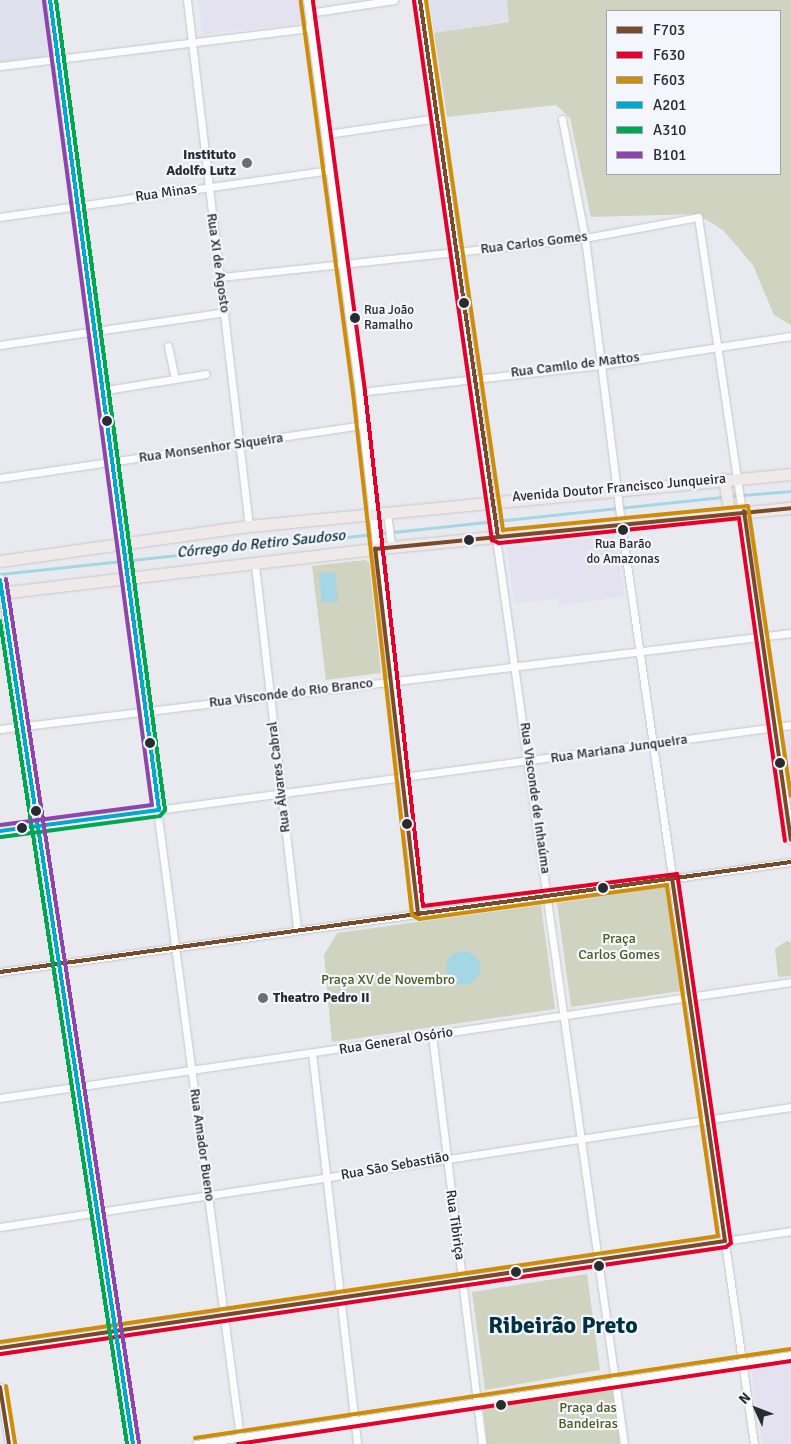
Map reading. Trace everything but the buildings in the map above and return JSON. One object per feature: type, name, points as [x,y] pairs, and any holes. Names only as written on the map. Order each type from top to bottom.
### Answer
[{"type":"main road","name":"Avenida Doutor Francisco Junqueira","points":[[0,561],[249,526],[371,517],[617,492],[738,482],[791,474]]},
{"type":"main road","points":[[724,482],[728,510]]},
{"type":"main road","points":[[1,588],[124,573],[255,565],[375,545],[620,519],[743,508],[791,508]]},
{"type":"street","name":"Rua Amador Bueno","points":[[50,0],[100,391],[158,810],[240,1441]]},
{"type":"street","name":"Rua XI de Agosto","points":[[187,0],[249,526]]},
{"type":"street","points":[[308,0],[327,134],[359,392],[371,517],[418,913]]},
{"type":"street","points":[[309,13],[394,0]]},
{"type":"street","name":"Rua Visconde de Inhaúma","points":[[420,0],[494,504],[624,1444]]},
{"type":"street","points":[[0,66],[311,28]]},
{"type":"street","points":[[327,134],[438,118]]},
{"type":"street","points":[[562,119],[585,238],[620,519],[641,651],[754,1444]]},
{"type":"street","name":"Rua Minas","points":[[0,217],[331,170]]},
{"type":"street","name":"Rua Carlos Gomes","points":[[221,277],[342,262],[585,238],[698,217],[718,344]]},
{"type":"street","points":[[0,345],[225,312]]},
{"type":"street","name":"Rua Camilo de Mattos","points":[[359,392],[475,377],[601,364],[718,344],[791,336]]},
{"type":"street","points":[[718,344],[791,840]]},
{"type":"street","points":[[168,346],[175,379]]},
{"type":"street","points":[[100,391],[206,374]]},
{"type":"street","name":"Rua Monsenhor Siqueira","points":[[0,478],[240,445],[362,425]]},
{"type":"street","points":[[388,515],[391,544]]},
{"type":"street","name":"Rua Álvares Cabral","points":[[255,565],[297,929]]},
{"type":"street","points":[[1,588],[133,1444]]},
{"type":"street","name":"Rua Visconde do Rio Branco","points":[[0,729],[791,633]]},
{"type":"street","name":"Rua Mariana Junqueira","points":[[0,831],[654,745],[791,725]]},
{"type":"street","points":[[0,972],[297,929],[791,862]]},
{"type":"street","name":"Rua General Osório","points":[[0,1098],[791,982]]},
{"type":"street","name":"Rua Tibiriça","points":[[432,1035],[445,1157],[482,1444]]},
{"type":"street","points":[[312,1053],[357,1444]]},
{"type":"street","name":"Rua São Sebastião","points":[[0,1227],[326,1178],[445,1157],[791,1107]]},
{"type":"street","points":[[0,1348],[791,1231]]},
{"type":"street","points":[[196,1444],[240,1441],[791,1355]]},
{"type":"street","points":[[0,1387],[9,1444]]},
{"type":"shaded area","points":[[0,0],[43,0],[49,56],[0,62]]},
{"type":"shaded area","points":[[198,0],[302,0],[305,23],[202,35]]},
{"type":"shaded area","points":[[429,0],[507,0],[510,21],[434,33]]},
{"type":"shaded area","points":[[614,535],[625,596],[558,606],[557,599],[514,603],[507,547]]},
{"type":"shaded area","points":[[791,733],[791,795],[783,737]]},
{"type":"shaded area","points":[[791,1363],[791,1444],[762,1444],[751,1369]]},
{"type":"green space","points":[[507,0],[791,0],[791,325],[774,315],[753,265],[723,230],[697,214],[591,217],[570,118],[556,105],[447,117],[434,33],[509,22]]},
{"type":"green space","points":[[365,560],[369,562],[381,673],[326,680],[312,566]]},
{"type":"green space","name":"Praça Carlos Gomes","points":[[666,887],[681,991],[571,1007],[557,903]]},
{"type":"green space","name":"Praça XV de Novembro","points":[[541,905],[555,1009],[332,1042],[324,955],[337,933]]},
{"type":"green space","points":[[786,941],[791,942],[791,976],[778,977],[775,949]]},
{"type":"green space","name":"Praça das Bandeiras","points":[[587,1274],[600,1370],[485,1390],[472,1292]]},
{"type":"green space","name":"Praça das Bandeiras","points":[[612,1385],[620,1444],[487,1444],[483,1406]]},
{"type":"water","points":[[335,572],[338,601],[322,603],[319,573]]},
{"type":"water","points":[[463,951],[470,952],[475,956],[479,961],[479,975],[475,980],[470,984],[463,985],[456,984],[451,980],[447,975],[446,968],[447,961],[451,956],[456,952]]},
{"type":"waterway","name":"Córrego do Retiro Saudoso","points":[[730,496],[791,491]]},
{"type":"waterway","name":"Córrego do Retiro Saudoso","points":[[0,574],[722,497]]},
{"type":"transit line","name":"A201","points":[[0,831],[159,810],[50,0]]},
{"type":"transit line","name":"A310","points":[[1,837],[160,816],[165,810],[56,0]]},
{"type":"transit line","name":"F630","points":[[1,1354],[726,1247],[731,1243],[677,874],[423,906],[365,391],[313,0]]},
{"type":"transit line","name":"F703","points":[[420,0],[498,537]]},
{"type":"transit line","name":"F603","points":[[426,0],[503,530],[748,506],[791,796]]},
{"type":"transit line","name":"B101","points":[[0,825],[152,805],[44,1]]},
{"type":"transit line","name":"F603","points":[[0,1342],[718,1236],[667,885],[419,919],[412,915],[353,393],[301,1]]},
{"type":"transit line","name":"F630","points":[[414,1],[492,540],[499,543],[739,518],[785,841]]},
{"type":"transit line","name":"F703","points":[[418,913],[375,549],[791,508]]},
{"type":"transit line","name":"F703","points":[[744,511],[791,840]]},
{"type":"transit line","name":"B101","points":[[6,579],[139,1443]]},
{"type":"transit line","name":"A201","points":[[0,580],[133,1444]]},
{"type":"transit line","name":"A310","points":[[0,621],[127,1444]]},
{"type":"transit line","name":"F703","points":[[0,972],[791,862]]},
{"type":"transit line","name":"F703","points":[[0,1348],[725,1241],[672,878]]},
{"type":"transit line","name":"F603","points":[[195,1438],[790,1349]]},
{"type":"transit line","name":"F630","points":[[238,1444],[791,1361]]},
{"type":"transit line","name":"F603","points":[[6,1386],[15,1443]]},
{"type":"transit line","name":"F703","points":[[0,1387],[9,1444]]},
{"type":"place","name":"Instituto Adolfo Lutz","points":[[247,163]]},
{"type":"place","name":"Rua João Ramalho","points":[[355,318]]},
{"type":"place","name":"Rua Barão do Amazonas","points":[[623,530]]},
{"type":"place","name":"Theatro Pedro II","points":[[263,998]]},
{"type":"district","name":"Ribeirão Preto","points":[[563,1326]]}]
